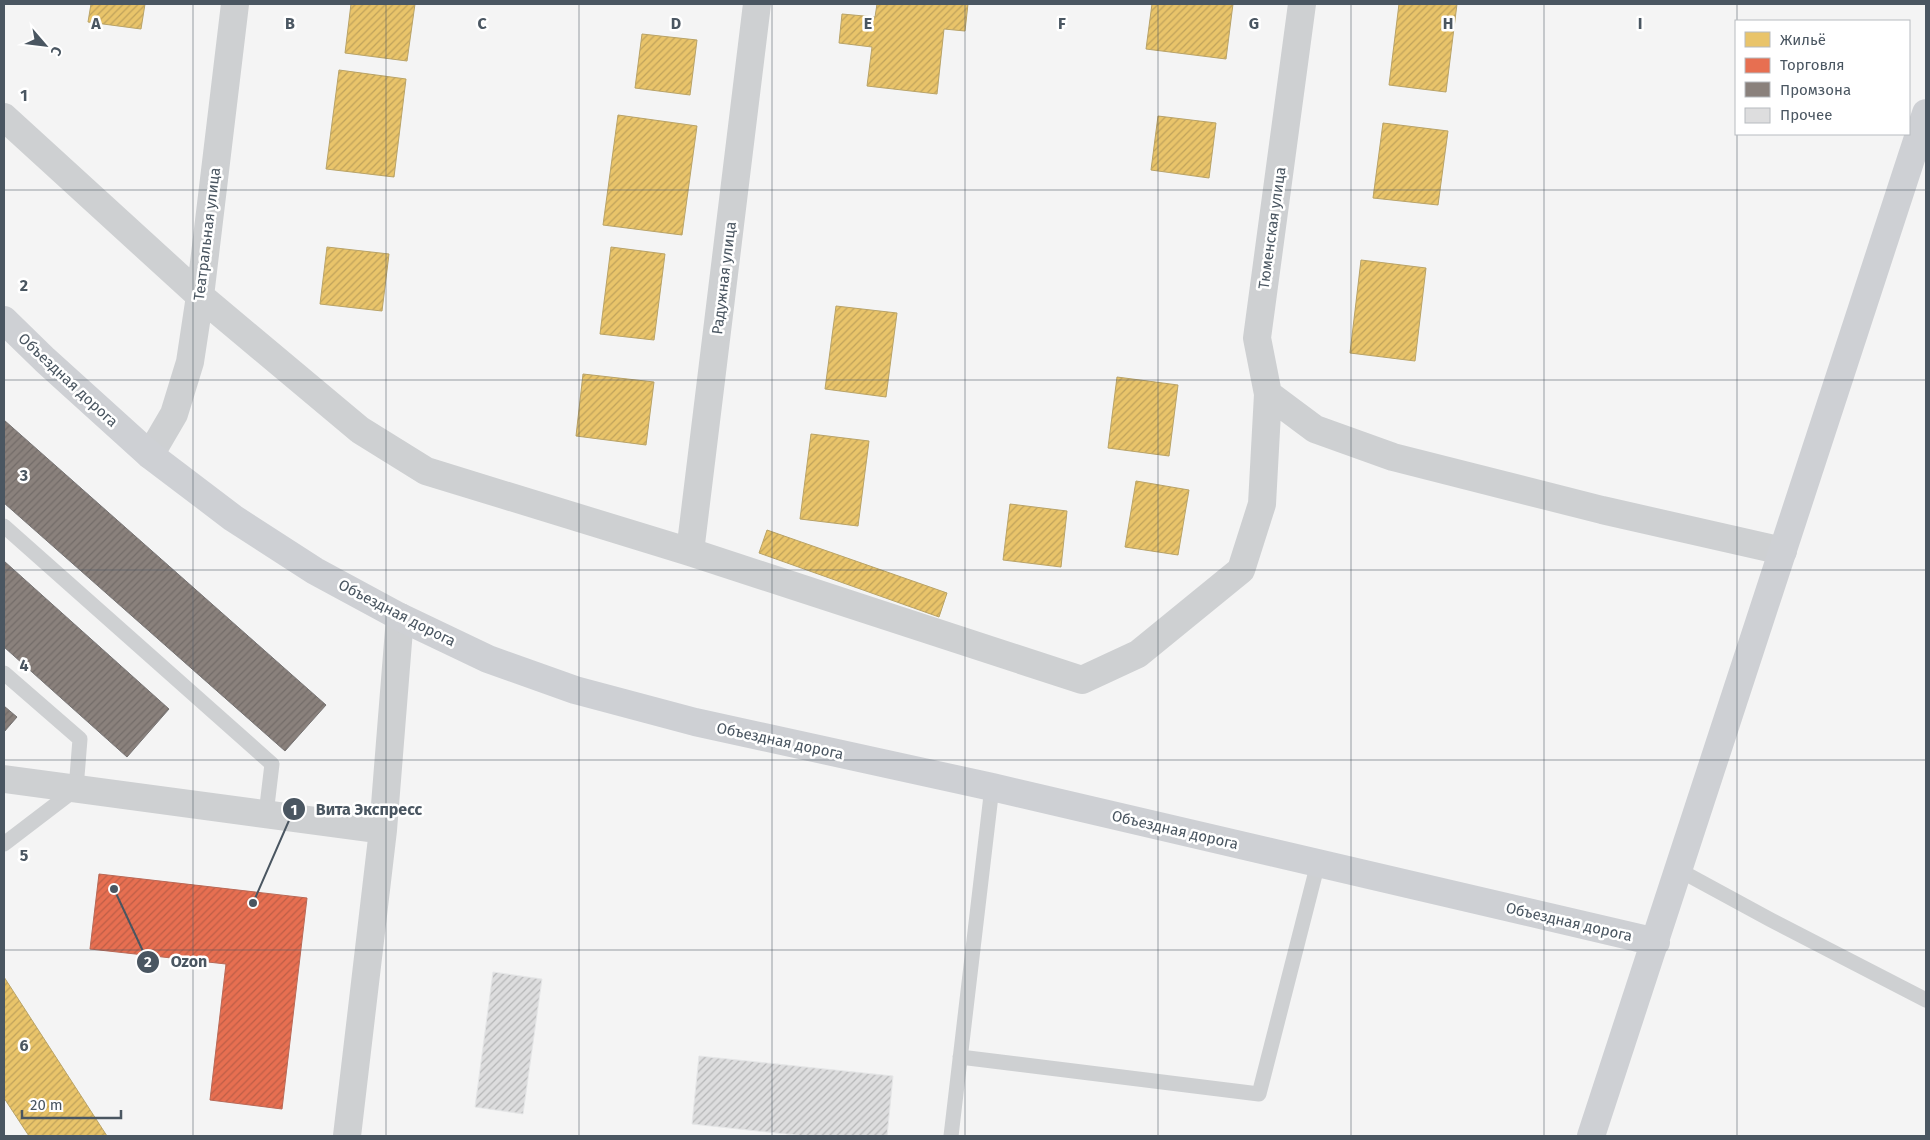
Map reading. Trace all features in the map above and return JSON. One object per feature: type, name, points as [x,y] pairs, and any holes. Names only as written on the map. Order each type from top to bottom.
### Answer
[{"type":"main road","points":[[1597,1134],[1679,870],[1926,113]]},
{"type":"main road","name":"Объездная дорога","points":[[4,320],[45,360],[150,455],[233,518],[307,566],[400,617],[488,659],[575,690],[695,722],[992,787],[1656,942]]},
{"type":"street","name":"Театральная улица","points":[[150,455],[174,414],[190,362],[200,296],[235,4]]},
{"type":"street","name":"Радужная улица","points":[[690,552],[757,4]]},
{"type":"street","name":"Тюменская улица","points":[[4,117],[200,296],[360,430],[426,471],[690,552],[1082,680],[1138,654],[1241,570],[1262,504],[1268,394],[1257,338],[1302,4]]},
{"type":"street","points":[[1268,394],[1315,429],[1393,456],[1602,510],[1783,551]]},
{"type":"street","points":[[347,1136],[383,830],[400,617]]},
{"type":"street","points":[[4,779],[383,830]]},
{"type":"lane","points":[[4,526],[272,764],[266,814]]},
{"type":"lane","points":[[4,673],[80,739],[76,789],[4,844]]},
{"type":"lane","points":[[951,1136],[992,787]]},
{"type":"lane","points":[[960,1057],[1259,1094],[1318,863]]},
{"type":"lane","points":[[1679,870],[1926,1000]]},
{"type":"building: Жильё","points":[[91,4],[145,4],[141,29],[88,22]]},
{"type":"building: Жильё","points":[[351,4],[415,4],[407,61],[345,53]]},
{"type":"building: Жильё","points":[[877,4],[968,4],[965,31],[944,29],[937,94],[867,86],[872,47],[839,43],[842,14],[875,17]]},
{"type":"building: Жильё","points":[[1152,4],[1233,4],[1226,59],[1146,49]]},
{"type":"building: Жильё","points":[[1399,4],[1457,4],[1446,92],[1389,85]]},
{"type":"building: Жильё","points":[[642,34],[697,40],[690,95],[635,88]]},
{"type":"building: Жильё","points":[[339,70],[406,79],[394,177],[326,169]]},
{"type":"building: Жильё","points":[[618,115],[697,126],[682,235],[603,225]]},
{"type":"building: Жильё","points":[[1158,116],[1216,123],[1209,178],[1151,170]]},
{"type":"building: Жильё","points":[[1383,123],[1448,131],[1438,205],[1373,198]]},
{"type":"building: Жильё","points":[[327,247],[389,254],[382,311],[320,304]]},
{"type":"building: Жильё","points":[[611,247],[665,254],[654,340],[600,334]]},
{"type":"building: Жильё","points":[[1361,260],[1426,268],[1415,361],[1350,353]]},
{"type":"building: Жильё","points":[[836,306],[897,313],[886,397],[825,389]]},
{"type":"building: Жильё","points":[[583,374],[654,382],[646,445],[576,436]]},
{"type":"building: Жильё","points":[[1117,377],[1178,385],[1169,456],[1108,448]]},
{"type":"building: Жильё","points":[[811,434],[869,441],[858,526],[800,519]]},
{"type":"building: Жильё","points":[[1136,481],[1189,490],[1178,555],[1125,547]]},
{"type":"building: Жильё","points":[[1010,504],[1067,511],[1061,567],[1003,560]]},
{"type":"building: Жильё","points":[[767,530],[947,593],[939,617],[759,553]]},
{"type":"building: Жильё","points":[[4,977],[107,1136],[29,1136],[4,1098]]},
{"type":"building: Торговля","points":[[99,874],[307,898],[282,1109],[210,1100],[226,964],[90,949]]},
{"type":"building: Промзона","points":[[4,420],[326,705],[285,751],[4,503]]},
{"type":"building: Промзона","points":[[4,561],[169,709],[127,757],[4,647]]},
{"type":"building: Промзона","points":[[4,706],[17,717],[4,732]]},
{"type":"building: Прочее","points":[[493,972],[542,979],[523,1114],[475,1107]]},
{"type":"building: Прочее","points":[[699,1056],[893,1076],[887,1136],[805,1136],[692,1124]]},
{"type":"place","name":"Ozon","points":[[114,889]]},
{"type":"place","name":"Вита Экспресс","points":[[253,903]]}]
